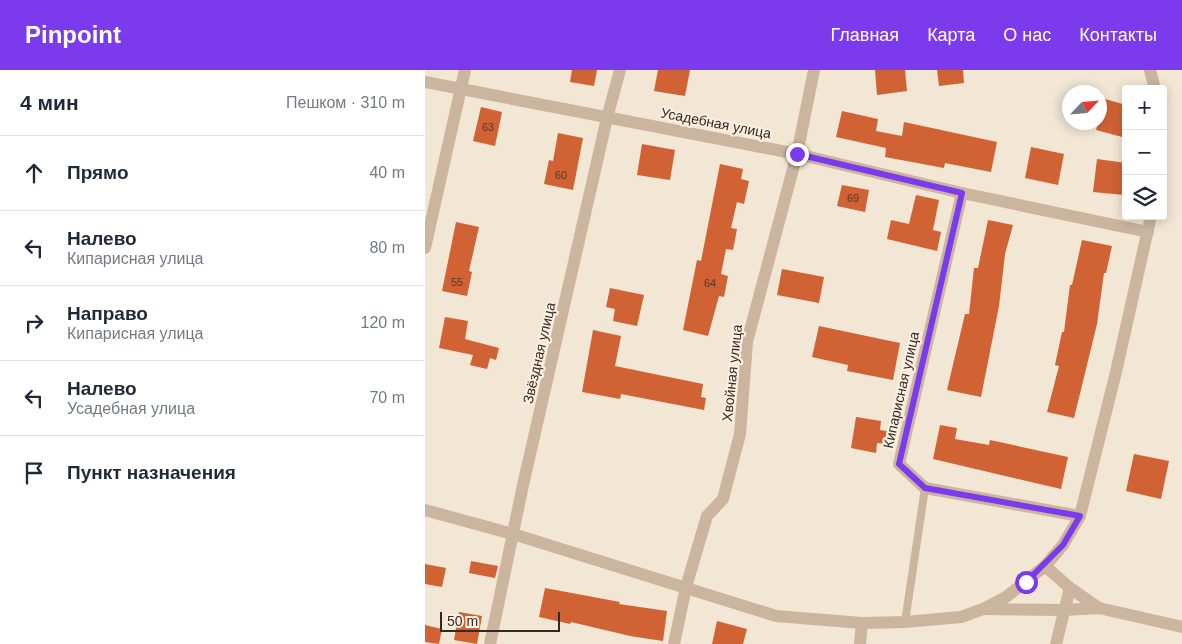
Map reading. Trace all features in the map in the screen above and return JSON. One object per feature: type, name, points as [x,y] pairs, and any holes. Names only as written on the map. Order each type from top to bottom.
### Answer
[{"type":"street","points":[[425,248],[465,70]]},
{"type":"street","name":"Звёздная улица","points":[[490,644],[607,118],[620,70]]},
{"type":"street","name":"Хвойная улица","points":[[674,644],[685,587],[707,516],[723,500],[740,434],[747,342],[797,154],[814,70]]},
{"type":"street","points":[[1150,70],[1154,85]]},
{"type":"street","name":"Усадебная улица","points":[[425,82],[797,154],[962,193],[1148,232]]},
{"type":"street","name":"Кипарисная улица","points":[[925,488],[899,464],[962,193]]},
{"type":"street","points":[[425,510],[513,534],[776,616],[862,623],[961,618],[1006,596],[1045,566],[1063,545],[1080,516],[1116,372],[1150,220]]},
{"type":"street","points":[[925,488],[1080,516]]},
{"type":"street","points":[[1045,566],[1070,588],[1099,608]]},
{"type":"street","points":[[1056,644],[1070,588]]},
{"type":"street","points":[[983,608],[1064,610],[1099,608],[1182,627]]},
{"type":"street","points":[[859,644],[862,623]]},
{"type":"lane","points":[[905,622],[925,488]]},
{"type":"building","points":[[572,70],[597,70],[594,86],[570,82]]},
{"type":"building","points":[[658,70],[690,70],[685,96],[654,91]]},
{"type":"building","points":[[875,70],[905,70],[907,91],[877,95]]},
{"type":"building","points":[[937,70],[963,70],[964,83],[939,86]]},
{"type":"building","points":[[1107,100],[1122,104],[1122,137],[1096,130],[1107,130]]},
{"type":"building","points":[[481,107],[502,112],[495,146],[473,141]]},
{"type":"building","points":[[842,111],[878,119],[876,131],[902,136],[904,122],[997,142],[991,172],[945,163],[944,168],[885,157],[886,148],[836,137]]},
{"type":"building","points":[[558,133],[583,138],[573,190],[544,184],[549,160],[553,161]]},
{"type":"building","points":[[642,144],[675,150],[670,180],[637,175]]},
{"type":"building","points":[[1031,147],[1064,154],[1058,185],[1025,178]]},
{"type":"building","points":[[1097,159],[1122,162],[1122,195],[1093,192]]},
{"type":"building","points":[[720,164],[743,169],[741,179],[749,181],[744,204],[737,202],[731,228],[737,229],[733,250],[726,249],[721,274],[728,276],[724,297],[719,296],[708,336],[683,330],[697,260],[701,261]]},
{"type":"building","points":[[842,185],[869,190],[865,212],[837,206]]},
{"type":"building","points":[[916,195],[939,200],[933,230],[941,232],[937,251],[887,239],[891,220],[909,224]]},
{"type":"building","points":[[988,220],[1013,225],[1005,254],[999,306],[981,397],[947,390],[965,314],[969,314],[974,268],[978,268]]},
{"type":"building","points":[[456,222],[479,227],[469,271],[472,272],[467,296],[442,291]]},
{"type":"building","points":[[1082,240],[1112,246],[1106,273],[1104,273],[1097,324],[1074,418],[1047,412],[1059,366],[1055,365],[1062,332],[1064,332],[1070,285],[1072,285]]},
{"type":"building","points":[[782,269],[824,277],[819,303],[777,295]]},
{"type":"building","points":[[610,288],[644,295],[637,326],[613,321],[615,309],[606,307]]},
{"type":"building","points":[[445,317],[468,321],[465,339],[499,348],[496,360],[490,358],[487,369],[470,365],[473,355],[439,348]]},
{"type":"building","points":[[819,326],[900,343],[893,380],[847,371],[848,365],[812,357]]},
{"type":"building","points":[[593,330],[621,336],[615,366],[703,384],[701,397],[706,398],[704,410],[621,394],[620,399],[582,392]]},
{"type":"building","points":[[856,417],[881,421],[880,430],[887,431],[885,444],[877,443],[876,453],[851,448]]},
{"type":"building","points":[[940,425],[957,428],[955,439],[989,445],[990,440],[1068,457],[1061,489],[933,459]]},
{"type":"building","points":[[1134,454],[1169,461],[1161,499],[1126,491]]},
{"type":"building","points":[[471,561],[498,566],[495,578],[469,573]]},
{"type":"building","points":[[425,564],[446,568],[442,587],[425,584]]},
{"type":"building","points":[[545,588],[620,602],[619,604],[667,611],[663,641],[539,617]]},
{"type":"building","points":[[459,612],[482,616],[477,644],[454,640]]},
{"type":"building","points":[[717,621],[747,629],[743,644],[712,644]]},
{"type":"building","points":[[425,625],[442,629],[439,644],[425,642]]},
{"type":"route","points":[[797,154],[962,193],[899,464],[925,488],[1080,516],[1063,545],[1045,566],[1026,582]]}]
